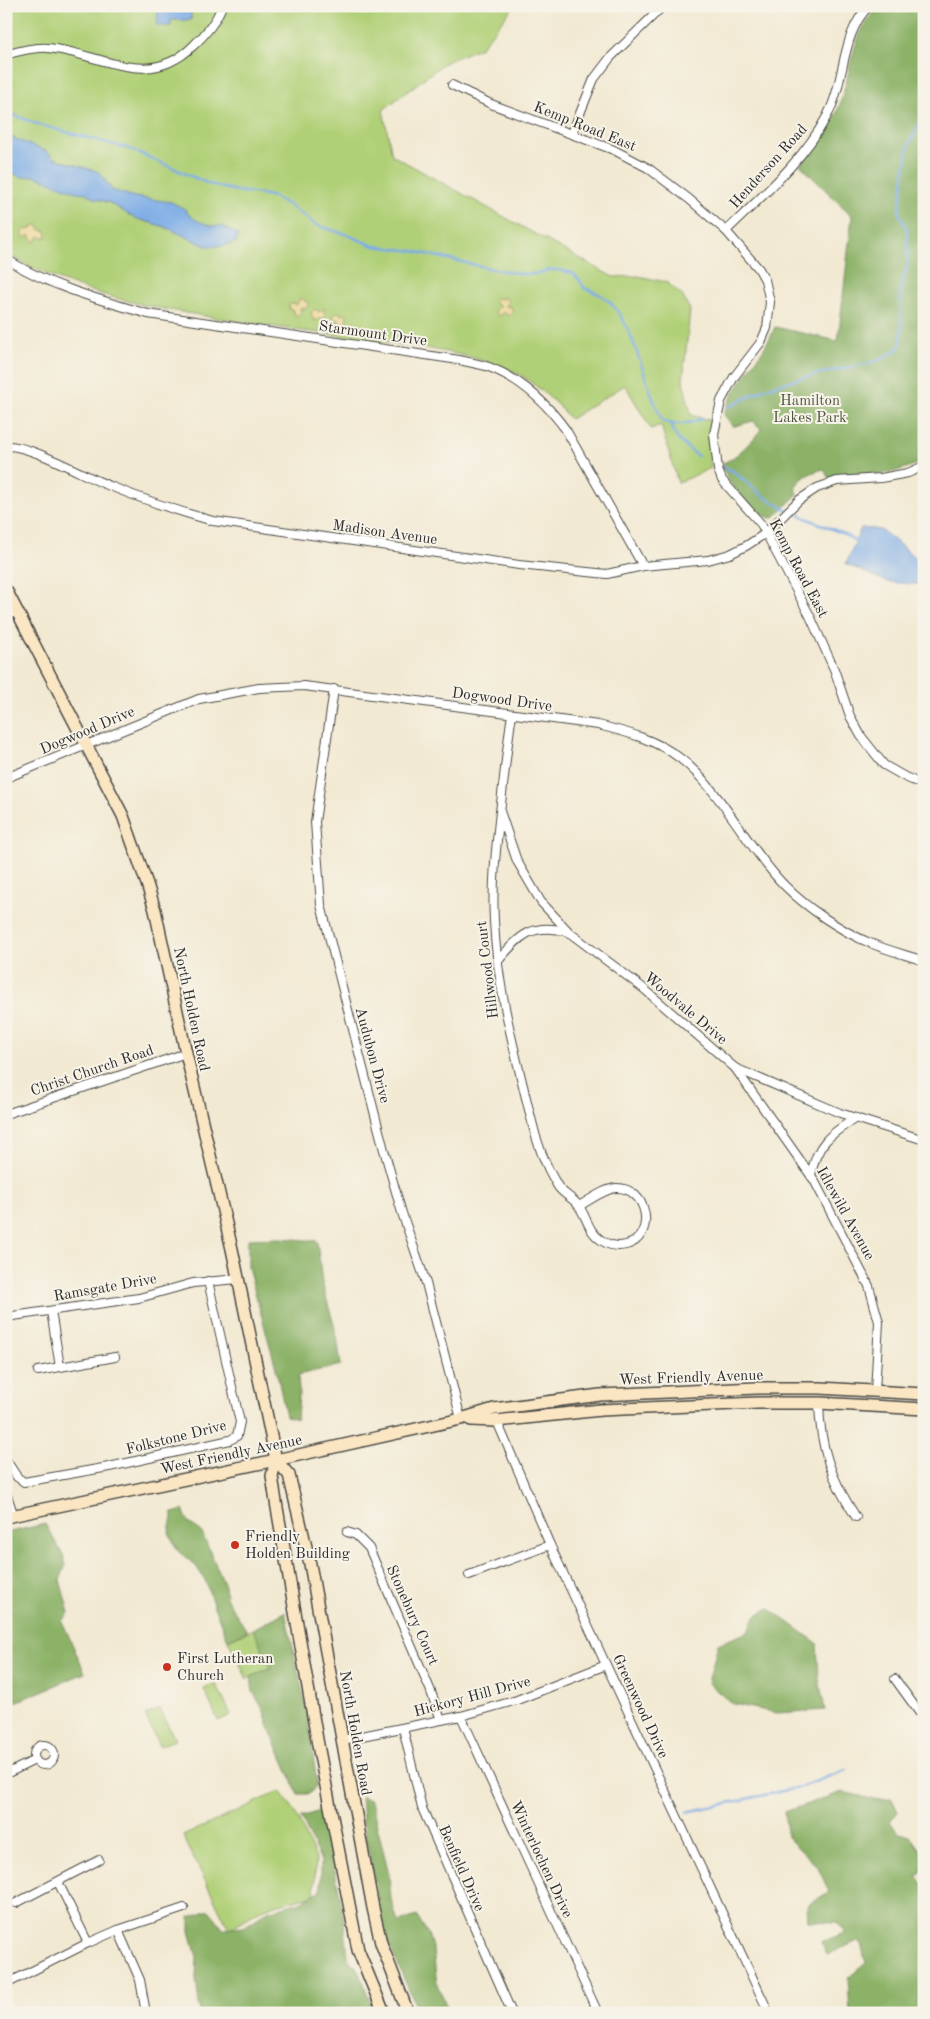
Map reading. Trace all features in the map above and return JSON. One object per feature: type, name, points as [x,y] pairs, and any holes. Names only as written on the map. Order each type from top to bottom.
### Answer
[{"type":"main road","name":"North Holden Road","points":[[6,590],[12,613],[87,745],[123,816],[145,875],[155,910],[238,1279],[276,1460],[272,1476],[276,1502],[318,1745],[358,1950],[384,2013]]},
{"type":"main road","name":"West Friendly Avenue","points":[[10,1517],[461,1419],[494,1409],[600,1395],[758,1388],[820,1388],[924,1394]]},
{"type":"main road","name":"West Friendly Avenue","points":[[461,1419],[496,1421],[601,1410],[819,1403],[924,1409]]},
{"type":"main road","name":"North Holden Road","points":[[276,1460],[290,1475],[297,1502],[310,1564],[372,1908],[381,1942],[408,2013]]},
{"type":"street","points":[[6,55],[25,50],[46,48],[65,51],[129,68],[144,70],[160,67],[174,62],[183,56],[205,34],[218,16],[222,6]]},
{"type":"street","points":[[572,133],[594,79],[610,58],[663,6]]},
{"type":"street","name":"Henderson Road","points":[[726,230],[793,162],[813,138],[828,115],[855,25],[869,6]]},
{"type":"street","name":"Kemp Road East","points":[[452,85],[491,104],[614,150],[648,168],[689,198],[726,230],[759,269],[765,280],[770,302],[770,312],[767,328],[761,342],[734,377],[721,401],[714,434],[715,455],[722,480],[762,524],[810,616],[834,669],[850,716],[861,736],[884,765],[924,785]]},
{"type":"street","name":"Starmount Drive","points":[[6,259],[59,285],[100,300],[148,314],[459,360],[490,368],[535,395],[552,411],[566,430],[643,566]]},
{"type":"street","name":"Madison Avenue","points":[[6,446],[30,451],[109,486],[167,508],[213,521],[519,565],[607,574],[643,566],[708,560],[730,554],[746,546],[766,532]]},
{"type":"street","points":[[766,532],[799,500],[817,488],[837,481],[882,478],[908,473],[924,466]]},
{"type":"street","name":"Dogwood Drive","points":[[6,778],[173,709],[225,693],[259,688],[304,686],[334,689],[598,725],[628,732],[657,744],[682,760],[696,773],[785,887],[839,928],[870,943],[924,961]]},
{"type":"street","name":"Audubon Drive","points":[[334,689],[315,822],[321,905],[384,1150],[402,1213],[426,1283],[461,1419]]},
{"type":"street","name":"Hillwood Court","points":[[512,714],[494,867],[494,922],[504,1009],[534,1132],[556,1184],[564,1195],[579,1206],[592,1231],[603,1242],[612,1246],[621,1246],[635,1241],[642,1235],[645,1226],[644,1208],[640,1200],[633,1193],[616,1188],[608,1190],[579,1206]]},
{"type":"street","name":"Woodvale Drive","points":[[500,812],[517,861],[541,902],[570,933],[643,988],[736,1068],[840,1113],[924,1140]]},
{"type":"street","points":[[498,961],[515,941],[530,932],[551,927],[570,933]]},
{"type":"street","name":"Christ Church Road","points":[[6,1114],[186,1053]]},
{"type":"street","name":"Idlewild Avenue","points":[[736,1068],[811,1176],[869,1286],[879,1322],[875,1391]]},
{"type":"street","points":[[811,1176],[814,1160],[824,1141],[856,1118]]},
{"type":"street","name":"Ramsgate Drive","points":[[6,1317],[139,1298],[192,1283],[238,1279]]},
{"type":"street","name":"Folkstone Drive","points":[[6,1460],[17,1477],[24,1482],[109,1467],[230,1440],[237,1436],[240,1422],[208,1282]]},
{"type":"street","points":[[51,1311],[60,1367]]},
{"type":"street","points":[[38,1371],[115,1357]]},
{"type":"street","points":[[819,1403],[822,1442],[827,1464],[856,1517]]},
{"type":"street","name":"Greenwood Drive","points":[[494,1409],[496,1421],[550,1545],[769,2013]]},
{"type":"street","points":[[6,1493],[10,1517]]},
{"type":"street","name":"Stonebury Court","points":[[347,1532],[356,1535],[369,1548],[442,1720]]},
{"type":"street","points":[[469,1575],[550,1545]]},
{"type":"street","name":"Hickory Hill Drive","points":[[342,1740],[461,1716],[517,1700],[606,1665]]},
{"type":"street","points":[[895,1679],[924,1719]]},
{"type":"street","name":"Winterlochen Drive","points":[[461,1716],[598,2013]]},
{"type":"street","name":"Benfield Drive","points":[[403,1728],[422,1808],[512,2013]]},
{"type":"street","points":[[6,1774],[35,1760]]},
{"type":"street","points":[[16,1903],[99,1860]]},
{"type":"street","points":[[58,1882],[88,1943]]},
{"type":"street","points":[[6,1984],[118,1930],[184,1908]]},
{"type":"street","points":[[118,1930],[140,1980],[146,2013]]},
{"type":"green space","points":[[6,6],[514,6],[481,47],[444,63],[383,110],[392,155],[613,277],[638,276],[666,282],[682,295],[690,310],[683,380],[691,415],[710,420],[708,438],[711,468],[678,483],[661,425],[651,429],[625,385],[570,419],[558,405],[521,375],[491,363],[432,349],[184,313],[131,302],[79,287],[30,266],[6,253]]},
{"type":"green space","name":"Hamilton Lakes Park","points":[[879,6],[924,6],[924,461],[902,469],[873,475],[841,476],[829,479],[824,469],[815,472],[804,477],[798,483],[795,487],[798,494],[773,518],[767,517],[746,501],[734,487],[726,475],[723,463],[744,449],[761,429],[753,421],[732,426],[724,414],[735,391],[770,339],[775,327],[838,341],[852,216],[800,165],[821,140],[834,119],[842,98],[856,43],[869,17]]},
{"type":"green space","points":[[281,1238],[317,1241],[322,1283],[337,1336],[341,1365],[298,1375],[297,1419],[286,1416],[275,1364],[248,1267],[248,1239]]},
{"type":"green space","points":[[183,1510],[189,1523],[201,1531],[225,1586],[226,1598],[247,1631],[228,1640],[205,1580],[196,1566],[177,1550],[169,1532],[173,1513]]},
{"type":"green space","points":[[45,1524],[64,1557],[65,1567],[60,1580],[69,1613],[62,1621],[85,1673],[6,1706],[6,1533]]},
{"type":"green space","points":[[769,1608],[817,1643],[819,1679],[825,1710],[777,1713],[733,1704],[708,1683],[718,1644],[748,1632],[755,1616]]},
{"type":"green space","points":[[285,1612],[308,1716],[317,1785],[309,1794],[298,1794],[270,1730],[264,1711],[253,1692],[251,1677],[271,1667],[253,1629]]},
{"type":"green space","points":[[253,1629],[271,1667],[247,1679],[228,1640]]},
{"type":"green space","points":[[216,1684],[231,1715],[218,1721],[204,1689]]},
{"type":"green space","points":[[160,1709],[175,1740],[159,1746],[145,1715]]},
{"type":"green space","points":[[280,1791],[295,1812],[316,1858],[314,1895],[264,1908],[229,1929],[183,1836]]},
{"type":"green space","points":[[843,1792],[876,1800],[892,1799],[898,1812],[890,1821],[897,1832],[910,1836],[923,1854],[924,1871],[917,1876],[924,1887],[924,2013],[850,2013],[848,1978],[866,1963],[860,1940],[827,1955],[821,1942],[845,1933],[837,1922],[808,1921],[807,1905],[829,1892],[818,1867],[788,1838],[784,1812]]},
{"type":"green space","points":[[361,1796],[371,1801],[389,1874],[391,1900],[398,1922],[417,1916],[428,1934],[433,1951],[437,1984],[446,2005],[445,2013],[419,2013],[384,1933],[363,1821]]},
{"type":"green space","points":[[320,1811],[338,1884],[348,1959],[359,1970],[374,2013],[200,2013],[196,1978],[197,1957],[190,1931],[190,1917],[209,1910],[223,1929],[244,1927],[268,1911],[301,1902],[321,1890],[321,1861],[301,1817]]},
{"type":"sand","points":[[34,225],[38,225],[40,230],[46,231],[47,237],[39,236],[34,242],[30,235],[24,238],[23,230],[32,229]]},
{"type":"sand","points":[[505,297],[508,301],[505,306],[511,307],[513,311],[509,316],[504,312],[498,316],[495,311],[500,306],[494,300]]},
{"type":"sand","points":[[301,298],[308,305],[306,308],[300,308],[301,313],[296,315],[293,310],[289,309],[289,305],[292,303],[297,305]]},
{"type":"sand","points":[[315,309],[319,312],[324,309],[325,319],[320,318],[316,321],[313,319],[311,313]]},
{"type":"sand","points":[[338,312],[342,315],[347,314],[346,325],[342,325],[340,320],[334,320],[333,316]]},
{"type":"water","points":[[158,6],[191,6],[191,20],[171,20],[171,26],[157,26]]},
{"type":"water","points":[[6,135],[48,152],[54,158],[99,172],[112,190],[135,197],[171,202],[185,209],[196,220],[211,226],[222,226],[238,235],[237,242],[223,246],[206,246],[165,227],[134,218],[110,203],[93,198],[86,193],[76,192],[35,176],[21,177],[10,172],[6,162]]},
{"type":"water","points":[[861,528],[878,529],[884,532],[924,564],[924,585],[887,582],[846,564]]},
{"type":"waterway","points":[[6,112],[40,125],[130,149],[209,184],[236,191],[274,197],[316,225],[374,246],[413,251],[522,274],[542,273],[547,270],[573,273],[584,288],[598,293],[605,298],[624,321],[650,392],[663,421],[672,424],[683,424],[703,418]]},
{"type":"waterway","points":[[729,407],[773,386],[813,375],[875,362],[888,356],[900,346],[902,330],[900,289],[907,268],[908,251],[907,229],[899,213],[908,147],[924,113]]},
{"type":"waterway","points":[[672,423],[677,438],[698,456]]},
{"type":"waterway","points":[[724,467],[733,471],[763,496],[787,510],[844,534],[857,542]]},
{"type":"waterway","points":[[687,1812],[801,1787],[846,1770]]},
{"type":"place","name":"Friendly Holden Building","points":[[235,1545]]},
{"type":"place","name":"First Lutheran Church","points":[[167,1667]]}]
